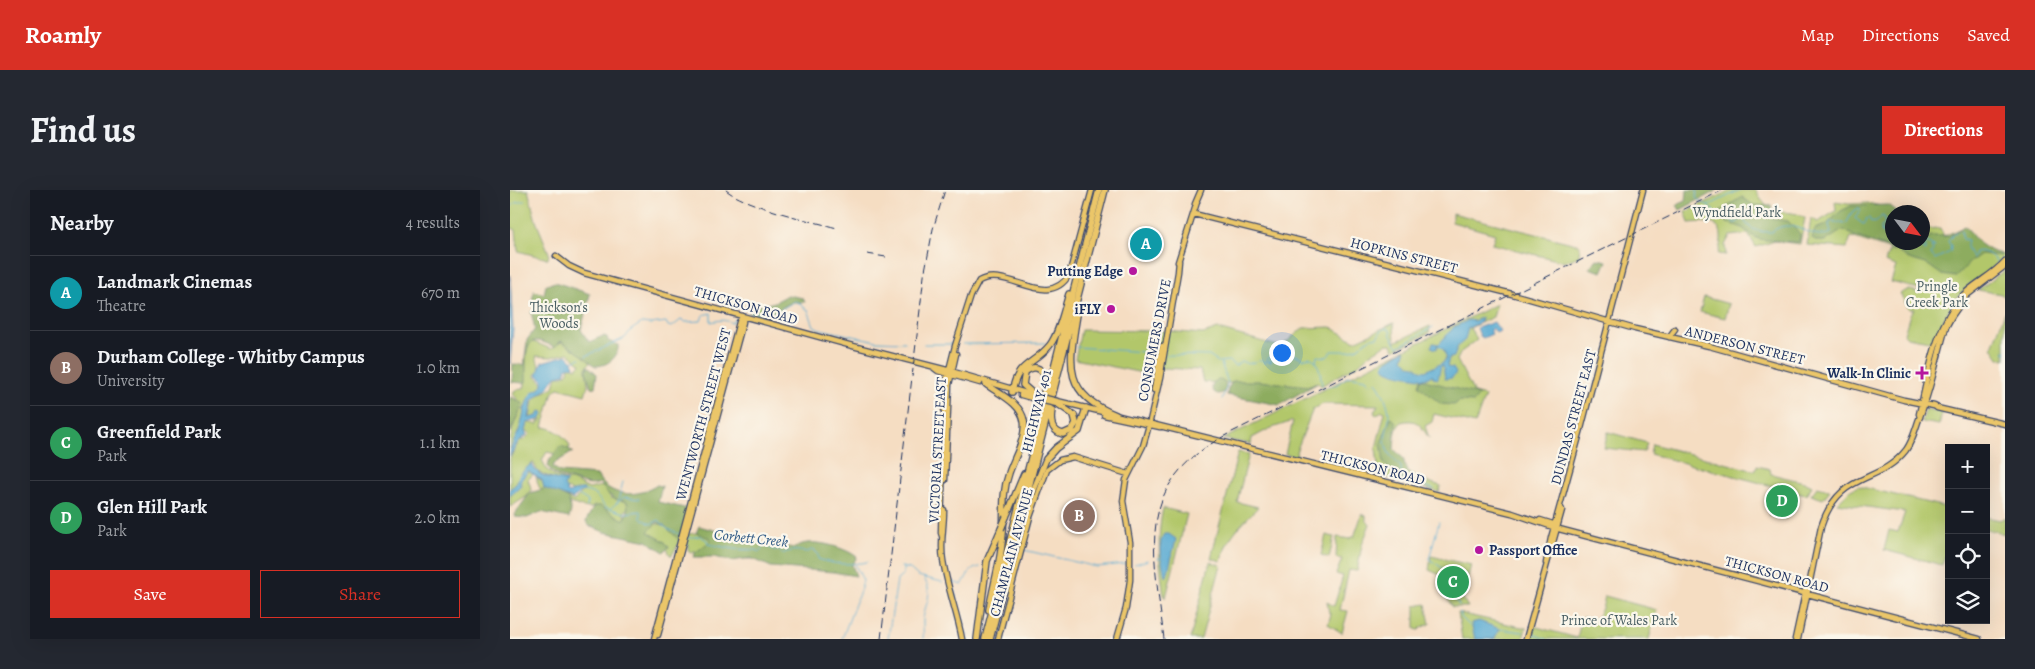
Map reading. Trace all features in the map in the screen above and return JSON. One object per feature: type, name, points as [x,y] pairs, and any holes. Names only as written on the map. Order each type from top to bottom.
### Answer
[{"type":"highway","name":"HIGHWAY 401","points":[[984,639],[1099,190]]},
{"type":"highway","name":"HIGHWAY 401","points":[[990,639],[1106,190]]},
{"type":"highway","points":[[1012,391],[1019,372],[1044,352],[1055,335],[1084,252]]},
{"type":"highway","points":[[1087,263],[1072,343],[1072,372],[1084,396],[1099,408],[1116,415]]},
{"type":"highway","points":[[1011,466],[1036,417],[1045,388],[1044,375],[1038,368],[1031,368],[1023,376],[1023,385],[1040,398]]},
{"type":"highway","points":[[1056,383],[1052,423],[1059,433],[1067,433],[1074,428],[1076,418],[1069,410],[1058,403]]},
{"type":"highway","points":[[984,639],[1002,542],[1003,496],[1011,466],[1022,438],[1024,421],[1022,415],[1012,402],[986,384]]},
{"type":"highway","points":[[1011,561],[1031,495],[1043,464],[1056,448],[1080,429],[1086,409]]},
{"type":"highway","points":[[977,639],[987,561],[1019,489],[1041,419]]},
{"type":"main road","name":"VICTORIA STREET EAST","points":[[962,639],[947,584],[943,561],[942,536],[940,533],[944,406],[959,335],[975,286],[982,280],[998,278],[1043,290],[1055,288],[1063,284],[1069,275],[1092,190]]},
{"type":"main road","name":"CONSUMERS DRIVE","points":[[1117,639],[1130,589],[1130,547],[1121,499],[1127,473],[1150,424],[1150,414],[1179,261],[1201,190]]},
{"type":"main road","name":"DUNDAS STREET EAST","points":[[1526,639],[1546,563],[1546,556],[1556,526],[1559,509],[1561,508],[1643,190]]},
{"type":"main road","name":"CONSUMERS DRIVE","points":[[1189,226],[1188,222],[1197,202]]},
{"type":"main road","name":"HOPKINS STREET","points":[[1194,214],[1512,294],[1610,321]]},
{"type":"main road","name":"THICKSON ROAD","points":[[556,256],[568,266],[584,273],[950,372],[1012,391]]},
{"type":"main road","points":[[1797,639],[1825,513],[1834,499],[1852,484],[1883,468],[1905,451],[1912,441],[1920,417],[1938,342],[1948,316],[1964,294],[2005,261]]},
{"type":"main road","points":[[1923,405],[1946,327],[1952,316],[1966,296],[2005,266]]},
{"type":"main road","name":"WENTWORTH STREET WEST","points":[[656,639],[739,322],[743,316]]},
{"type":"main road","name":"ANDERSON STREET","points":[[1610,321],[1797,369],[1923,405],[2005,424]]},
{"type":"main road","points":[[1669,337],[1675,329]]},
{"type":"main road","points":[[937,369],[946,366],[952,361],[955,369],[963,376]]},
{"type":"main road","points":[[937,369],[945,376],[948,384],[954,379],[963,376]]},
{"type":"main road","name":"THICKSON ROAD","points":[[963,376],[1058,403],[1138,421]]},
{"type":"main road","name":"VICTORIA STREET EAST","points":[[942,536],[944,532],[948,384]]},
{"type":"main road","points":[[944,406],[947,420]]},
{"type":"main road","name":"THICKSON ROAD","points":[[1086,409],[1528,518],[1979,639]]},
{"type":"main road","points":[[1146,432],[1138,421],[1150,414]]},
{"type":"main road","points":[[1150,414],[1150,424]]},
{"type":"main road","name":"CHAMPLAIN AVENUE","points":[[998,639],[1030,517],[1047,470],[1060,460],[1073,457],[1127,473]]},
{"type":"green space","points":[[510,190],[528,190],[536,221],[549,253],[548,259],[518,251],[516,230],[510,227]]},
{"type":"green space","points":[[1687,190],[1718,190],[1680,210],[1677,205],[1686,201]]},
{"type":"green space","name":"Wyndfield Park","points":[[1732,190],[1756,190],[1768,208],[1773,211],[1789,212],[1805,218],[1800,244],[1775,241],[1756,247],[1748,234],[1730,236],[1725,245],[1726,255],[1718,254],[1721,236],[1717,226],[1706,223],[1689,223],[1685,212]]},
{"type":"green space","points":[[1742,197],[1753,205],[1771,206],[1773,219],[1788,221],[1800,234],[1799,242],[1759,239],[1742,228],[1726,222],[1720,211]]},
{"type":"green space","points":[[1835,202],[1849,204],[1868,203],[1881,206],[1885,219],[1885,248],[1851,237],[1847,248],[1807,245],[1811,218],[1818,222],[1836,211]]},
{"type":"green space","points":[[1885,205],[1885,246],[1854,236],[1844,230],[1825,241],[1812,238],[1815,229],[1826,225],[1841,211],[1851,206]]},
{"type":"green space","points":[[1452,213],[1580,245],[1579,256],[1565,262],[1492,244],[1495,234],[1452,222]]},
{"type":"green space","points":[[1964,226],[1980,244],[2001,254],[2001,256],[1981,254],[1970,262],[1956,277],[1942,275],[1928,265],[1909,259],[1895,250],[1930,250],[1930,237],[1949,236]]},
{"type":"green space","name":"Pringle Creek Park","points":[[1940,228],[1944,236],[1959,229],[1965,230],[1982,249],[2005,255],[1966,288],[1955,300],[1935,342],[1907,337],[1904,334],[1910,314],[1914,309],[1909,309],[1900,294],[1909,290],[1918,293],[1919,289],[1891,282],[1896,266],[1885,262],[1889,251],[1895,251],[1892,250],[1930,250],[1930,229]]},
{"type":"green space","points":[[1597,259],[1607,261],[1602,272],[1589,268]]},
{"type":"green space","points":[[2005,270],[2005,297],[2001,294],[1978,290]]},
{"type":"green space","name":"Thickson's Woods","points":[[555,282],[590,294],[581,330],[589,342],[603,336],[607,337],[608,341],[618,345],[617,354],[608,363],[595,366],[561,341],[555,347],[535,341],[528,347],[526,382],[512,382],[513,364],[524,365],[527,340],[535,329],[531,312],[536,308],[537,303],[532,302],[534,291],[544,294],[546,285]]},
{"type":"green space","points":[[788,295],[803,298],[805,302],[792,302],[775,312],[756,315],[749,313],[751,304],[762,305],[775,302]]},
{"type":"green space","points":[[1704,297],[1729,304],[1725,318],[1700,312]]},
{"type":"green space","points":[[1497,304],[1493,317],[1470,328],[1477,340],[1461,352],[1457,360],[1474,393],[1485,396],[1475,424],[1434,414],[1432,422],[1425,426],[1429,438],[1421,426],[1415,422],[1401,422],[1397,428],[1392,448],[1405,465],[1406,475],[1441,486],[1439,492],[1379,475],[1376,448],[1385,412],[1382,411],[1376,415],[1374,413],[1378,405],[1323,404],[1313,409],[1296,452],[1298,457],[1285,454],[1293,421],[1269,429],[1252,438],[1251,444],[1223,439]]},
{"type":"green space","points":[[2005,312],[2005,359],[1999,358],[1992,347]]},
{"type":"green space","points":[[1394,323],[1395,342],[1430,326],[1429,333],[1394,350],[1392,344],[1387,344],[1370,354],[1359,364],[1321,386],[1318,383],[1309,386],[1203,382],[1200,370],[1164,368],[1152,375],[1075,359],[1081,330],[1167,331],[1203,334],[1218,329],[1281,347],[1303,328],[1331,327],[1355,341]]},
{"type":"green space","points":[[534,342],[551,349],[561,342],[565,343],[594,357],[586,368],[588,385],[585,395],[558,388],[553,392],[543,427],[559,433],[570,446],[569,449],[556,454],[547,452],[542,460],[547,470],[555,476],[565,480],[572,480],[589,489],[601,486],[611,498],[632,502],[624,513],[631,527],[598,506],[587,508],[559,499],[541,490],[536,477],[574,501],[583,491],[575,492],[565,488],[555,479],[538,472],[533,462],[510,490],[510,458],[520,440],[524,440],[530,434],[528,431],[525,433],[524,431],[528,423],[538,424],[538,421],[542,421],[542,415],[530,418],[533,401],[554,387],[557,376],[564,376],[568,372],[569,366],[577,368],[581,364],[568,353],[551,357],[536,356],[540,369],[535,375],[544,384],[543,387],[535,391],[523,410],[525,418],[510,449],[512,431],[520,402],[513,394],[515,390],[523,389],[525,386],[526,354],[530,343]]},
{"type":"green space","points":[[588,366],[597,374],[595,387],[591,388],[586,371]]},
{"type":"green space","points":[[1421,379],[1479,395],[1474,402],[1460,401],[1454,405],[1441,404],[1419,386]]},
{"type":"green space","points":[[1219,380],[1224,382],[1226,387],[1224,392],[1219,394],[1214,392],[1212,387],[1214,382]]},
{"type":"green space","points":[[1233,381],[1259,381],[1309,386],[1318,383],[1279,405],[1227,395],[1228,388]]},
{"type":"green space","points":[[512,397],[523,404],[510,433],[510,398]]},
{"type":"green space","points":[[1926,409],[1942,413],[1939,425],[1922,422]]},
{"type":"green space","points":[[1391,417],[1396,422],[1394,449],[1403,458],[1407,472],[1417,476],[1415,479],[1392,476],[1392,471],[1384,464],[1381,442]]},
{"type":"green space","points":[[1608,432],[1647,443],[1644,452],[1604,448]]},
{"type":"green space","points":[[1652,444],[1755,471],[1757,466],[1770,469],[1771,474],[1804,482],[1812,486],[1806,495],[1796,493],[1786,519],[1769,515],[1776,487],[1650,454]]},
{"type":"green space","points":[[560,446],[573,452],[555,463],[553,467],[560,472],[597,475],[602,483],[609,488],[624,494],[641,492],[657,485],[662,486],[658,502],[689,509],[680,541],[664,525],[657,522],[648,532],[664,541],[669,547],[664,552],[647,541],[604,532],[588,525],[586,521],[594,506],[601,506],[625,519],[628,511],[627,502],[615,499],[608,494],[600,483],[588,485],[553,473],[548,466],[549,461]]},
{"type":"green space","points":[[1238,452],[1249,454],[1237,502],[1258,507],[1231,537],[1221,561],[1211,558]]},
{"type":"green space","points":[[530,471],[533,474],[528,480],[532,490],[526,497],[510,507],[510,495],[521,486],[520,480]]},
{"type":"green space","points":[[1858,486],[1945,507],[1945,556],[1942,565],[1884,550],[1889,530],[1898,532],[1905,512],[1837,503],[1849,491]]},
{"type":"green space","points":[[1817,487],[1830,490],[1823,499],[1811,495]]},
{"type":"green space","points":[[547,488],[568,498],[571,511],[569,518],[541,512],[527,518],[515,517],[514,515],[530,493]]},
{"type":"green space","points":[[1163,508],[1187,514],[1166,597],[1164,597],[1159,553]]},
{"type":"green space","points":[[1362,514],[1366,516],[1366,520],[1370,524],[1362,545],[1357,571],[1349,570],[1340,610],[1348,611],[1342,633],[1328,624],[1331,614],[1329,613],[1327,602],[1334,606],[1343,576],[1336,574],[1342,559],[1336,558],[1337,537],[1350,539],[1354,537]]},
{"type":"green space","points":[[2005,517],[2005,534],[1990,530],[1990,518],[2000,520]]},
{"type":"green space","points":[[654,524],[660,524],[688,534],[704,532],[754,559],[730,555],[709,543],[701,552],[691,552],[688,550],[688,544],[680,542],[672,555],[670,555],[667,549],[646,532]]},
{"type":"green space","points":[[699,526],[761,543],[795,548],[808,543],[826,544],[857,557],[852,565],[856,576],[833,572],[771,567],[751,558],[732,561],[714,557],[693,557],[695,553],[710,541],[710,538],[696,533]]},
{"type":"green space","points":[[1326,535],[1334,537],[1329,558],[1321,555]]},
{"type":"green space","points":[[1431,556],[1471,565],[1468,577],[1458,574],[1458,591],[1468,607],[1452,607],[1445,594],[1447,578],[1429,570]]},
{"type":"green space","points":[[1210,562],[1221,565],[1201,639],[1190,639]]},
{"type":"green space","name":"Prince of Wales Park","points":[[1605,596],[1657,610],[1649,639],[1530,639],[1533,626],[1577,638],[1582,617],[1594,619],[1597,617],[1602,609]]},
{"type":"green space","points":[[1426,604],[1430,624],[1419,630],[1415,629],[1415,606]]},
{"type":"green space","points":[[1458,613],[1526,628],[1523,639],[1462,639]]},
{"type":"water","points":[[510,275],[513,329],[510,364]]},
{"type":"water","points":[[1482,317],[1481,322],[1468,328],[1465,340],[1458,346],[1454,357],[1449,358],[1447,367],[1453,368],[1456,373],[1452,378],[1445,379],[1443,365],[1441,366],[1438,379],[1432,375],[1425,379],[1393,373],[1384,368],[1384,363],[1404,350],[1406,350],[1403,358],[1409,365],[1415,366],[1420,370],[1425,371],[1444,362],[1446,357],[1444,350],[1437,345],[1437,349],[1431,347],[1433,343],[1439,344],[1454,327],[1469,320],[1474,321]]},
{"type":"water","points":[[1494,322],[1500,331],[1496,333],[1492,328],[1490,330],[1492,334],[1483,338],[1480,336],[1477,328]]},
{"type":"water","points":[[567,355],[573,361],[574,366],[567,367],[565,374],[556,376],[547,389],[532,400],[529,418],[537,416],[540,411],[543,412],[543,415],[540,419],[527,423],[525,431],[527,435],[518,442],[510,456],[525,406],[531,394],[542,386],[543,380],[537,375],[542,362]]},
{"type":"water","points":[[532,463],[534,468],[541,474],[567,481],[564,485],[568,493],[580,489],[584,489],[584,491],[573,499],[544,488],[542,480],[528,471],[521,480],[520,487],[510,496],[510,489],[516,484],[520,474]]},
{"type":"water","points":[[1164,534],[1169,534],[1176,539],[1167,576],[1165,577],[1161,548]]},
{"type":"water","points":[[1479,621],[1500,629],[1494,639],[1475,639],[1471,623]]},
{"type":"waterway","points":[[1697,190],[1696,198],[1712,209],[1720,219],[1725,216],[1729,217],[1734,223],[1738,222],[1737,214],[1742,216],[1744,221],[1757,231],[1772,232],[1779,227],[1787,226],[1817,235],[1824,235],[1831,233],[1829,224],[1831,221],[1846,224],[1853,211],[1859,208],[1861,210],[1855,218],[1863,224],[1866,223],[1866,219],[1869,218],[1871,222],[1875,222],[1882,216],[1884,217],[1885,225]]},
{"type":"waterway","points":[[1708,206],[1740,190]]},
{"type":"waterway","points":[[510,208],[515,203],[525,201]]},
{"type":"waterway","points":[[1885,225],[1881,227],[1882,234],[1885,234]]},
{"type":"waterway","points":[[1930,244],[1935,247],[1931,248],[1933,250],[1931,254],[1935,259],[1950,252],[1951,246],[1948,241],[1954,233],[1961,231],[1963,239],[1968,240],[1967,247],[1973,258],[1975,252],[1982,251],[1998,263]]},
{"type":"waterway","points":[[1901,250],[1906,253],[1906,250]]},
{"type":"waterway","points":[[750,314],[752,312],[771,313],[796,301],[808,310],[814,326],[820,329],[877,341],[905,342]]},
{"type":"waterway","points":[[586,356],[625,338],[631,330],[642,323],[666,322],[668,326],[672,327],[682,319],[685,322],[701,321],[703,315],[711,313],[711,322],[722,320],[732,323],[735,319]]},
{"type":"waterway","points":[[1167,355],[1209,356],[1218,362],[1229,361],[1235,366],[1241,361],[1248,364],[1260,360],[1264,363],[1270,357],[1285,351],[1302,359],[1310,357],[1316,361],[1317,356],[1327,357],[1332,351],[1348,351],[1358,348],[1369,339],[1377,337],[1386,328],[1390,330],[1391,336],[1398,347],[1433,327]]},
{"type":"waterway","points":[[963,344],[1045,343]]},
{"type":"waterway","points":[[924,344],[952,344]]},
{"type":"waterway","points":[[1076,347],[1157,353]]},
{"type":"waterway","points":[[1267,361],[1271,362],[1272,357]]},
{"type":"waterway","points":[[573,361],[580,358]]},
{"type":"waterway","points":[[1316,361],[1322,385]]},
{"type":"waterway","points":[[1221,363],[1228,383],[1222,399]]},
{"type":"waterway","points":[[1324,388],[1336,385],[1348,376],[1366,379],[1370,384],[1376,382],[1381,389],[1388,409],[1386,445],[1390,454],[1401,467],[1401,479],[1413,480],[1434,489]]},
{"type":"waterway","points":[[618,501],[623,482]]},
{"type":"waterway","name":"Corbett Creek","points":[[584,491],[595,495],[605,507],[625,513],[641,511],[641,518],[651,524],[659,520],[666,528],[679,534]]},
{"type":"waterway","points":[[577,494],[588,501],[587,507]]},
{"type":"waterway","points":[[611,508],[624,497],[639,499]]},
{"type":"waterway","points":[[1439,522],[1429,559],[1450,573],[1452,578],[1451,595],[1459,605]]},
{"type":"waterway","name":"Corbett Creek","points":[[688,538],[700,536],[707,540],[708,544],[760,552],[762,548],[768,547],[774,550],[779,549],[782,554],[792,551],[808,552],[813,549],[818,554],[818,559],[824,561],[842,564],[867,562]]},
{"type":"waterway","points":[[1024,550],[1097,567],[1125,564]]},
{"type":"waterway","points":[[1158,558],[1163,558]]},
{"type":"waterway","points":[[1135,564],[1148,560]]},
{"type":"waterway","points":[[842,639],[863,580],[855,565]]},
{"type":"waterway","name":"Corbett Creek","points":[[901,567],[910,569],[918,576],[942,582]]},
{"type":"waterway","points":[[888,639],[897,580],[903,575],[903,567]]},
{"type":"waterway","points":[[953,582],[962,585],[971,571],[980,567]]},
{"type":"waterway","points":[[923,639],[923,616],[929,596],[924,578]]},
{"type":"waterway","name":"Corbett Creek","points":[[950,581],[953,582],[958,607],[964,623],[964,632],[968,635],[969,639]]},
{"type":"waterway","points":[[1460,612],[1461,617],[1471,627]]},
{"type":"waterway","points":[[1500,629],[1523,632]]},
{"type":"waterway","points":[[1533,634],[1546,639]]},
{"type":"railway","points":[[726,190],[748,202],[837,228]]},
{"type":"railway","points":[[881,639],[924,276],[933,229],[945,190]]},
{"type":"railway","points":[[1164,639],[1154,547],[1156,520],[1164,496],[1177,473],[1199,452],[1230,433],[1723,190]]},
{"type":"railway","points":[[867,254],[886,257]]},
{"type":"place","name":"Landmark Cinemas","points":[[1146,244]]},
{"type":"place","name":"Putting Edge","points":[[1133,271]]},
{"type":"place","name":"iFLY","points":[[1111,309]]},
{"type":"place","name":"Walk-In Clinic","points":[[1922,373]]},
{"type":"place","name":"Glen Hill Park","points":[[1782,501]]},
{"type":"place","name":"Durham College - Whitby Campus","points":[[1079,516]]},
{"type":"place","name":"Passport Office","points":[[1479,550]]},
{"type":"place","name":"Greenfield Park","points":[[1453,582]]}]
